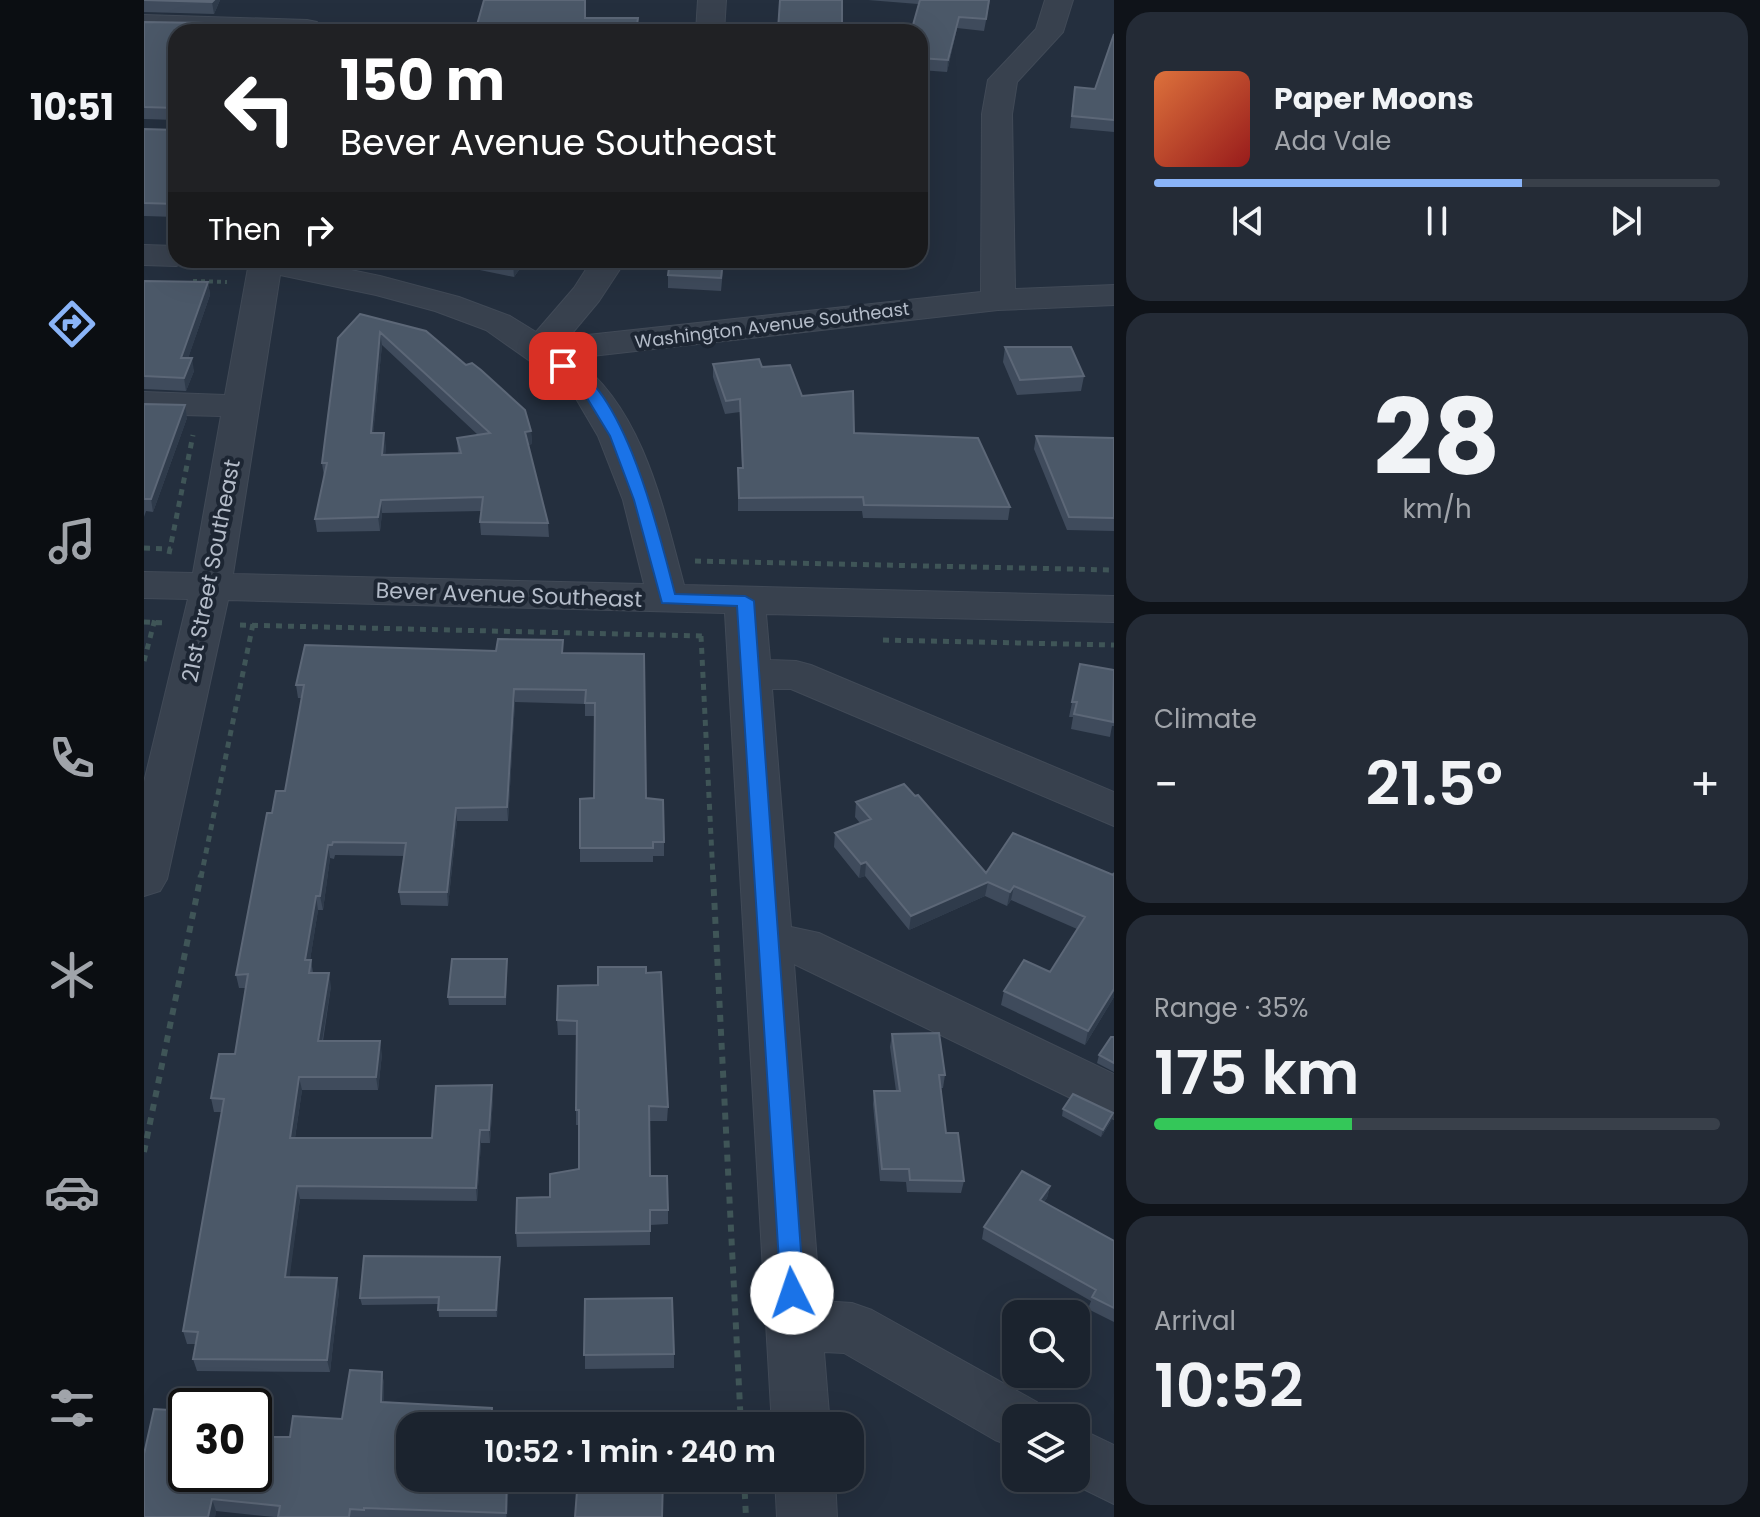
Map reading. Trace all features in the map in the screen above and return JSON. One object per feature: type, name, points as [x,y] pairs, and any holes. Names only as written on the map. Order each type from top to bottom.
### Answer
[{"type":"street","points":[[710,24],[712,0]]},
{"type":"street","points":[[998,300],[997,114],[1003,80],[1049,32],[1059,0]]},
{"type":"street","points":[[144,23],[308,20]]},
{"type":"street","points":[[144,255],[168,256]]},
{"type":"street","name":"21st Street Southeast","points":[[144,879],[153,808],[211,587],[265,268]]},
{"type":"street","points":[[299,268],[447,304],[498,323],[585,383],[617,436],[642,500],[668,599]]},
{"type":"street","points":[[540,350],[587,294],[604,268]]},
{"type":"street","name":"Washington Avenue Southeast","points":[[540,350],[609,345],[766,324],[998,300],[1114,295]]},
{"type":"street","points":[[144,403],[242,406]]},
{"type":"street","name":"Bever Avenue Southeast","points":[[151,596],[211,587],[1114,609]]},
{"type":"street","points":[[745,601],[800,1412]]},
{"type":"street","points":[[750,674],[796,675],[1114,810]]},
{"type":"street","points":[[769,944],[802,946],[1114,1098]]},
{"type":"street","points":[[794,1325],[852,1328],[1002,1413]]},
{"type":"street","points":[[1090,1463],[1114,1476]]},
{"type":"street","points":[[806,1492],[807,1517]]},
{"type":"path","points":[[144,548],[181,549]]},
{"type":"path","points":[[682,560],[1114,570]]},
{"type":"path","points":[[144,661],[151,596]]},
{"type":"path","points":[[144,1152],[256,610]]},
{"type":"path","points":[[227,625],[713,636]]},
{"type":"path","points":[[701,636],[740,1412]]},
{"type":"path","points":[[876,639],[1114,645]]},
{"type":"path","points":[[745,1492],[746,1517]]},
{"type":"building","points":[[144,0],[214,0],[212,2]]},
{"type":"building","points":[[484,0],[585,0],[585,18],[638,18],[637,24],[477,24]]},
{"type":"building","points":[[780,0],[842,0],[842,24],[778,24]]},
{"type":"building","points":[[920,0],[989,0],[986,19],[959,17],[948,60],[928,59],[928,24],[913,24]]},
{"type":"building","points":[[144,22],[204,23],[168,24],[168,108],[144,107]]},
{"type":"building","points":[[1114,34],[1114,120],[1072,116],[1075,87],[1095,89]]},
{"type":"building","points":[[144,129],[168,130],[168,204],[144,203]]},
{"type":"building","points":[[669,268],[722,268],[721,278],[668,275]]},
{"type":"building","points":[[144,281],[208,282],[181,358],[192,358],[184,378],[144,376]]},
{"type":"building","points":[[360,314],[426,331],[466,365],[472,363],[481,370],[525,410],[531,431],[525,432],[548,523],[480,522],[483,497],[381,500],[378,517],[315,519],[327,463],[322,463],[338,338]],"holes":[[[380,332],[490,433],[457,438],[461,453],[382,455],[384,433],[371,433]]]},
{"type":"building","points":[[1005,347],[1071,347],[1084,376],[1020,380]]},
{"type":"building","points":[[759,359],[762,367],[790,365],[802,396],[853,391],[854,433],[978,438],[1010,507],[864,505],[863,497],[739,498],[738,468],[743,468],[740,399],[726,401],[713,364]]},
{"type":"building","points":[[144,404],[185,405],[151,499],[144,499]]},
{"type":"building","points":[[1036,436],[1114,438],[1114,518],[1069,517]]},
{"type":"building","points":[[498,639],[563,640],[562,653],[644,654],[646,798],[663,800],[664,842],[653,842],[653,848],[580,848],[580,799],[594,798],[595,703],[585,703],[586,690],[514,689],[507,807],[456,808],[447,892],[399,892],[406,843],[333,842],[328,845],[305,960],[311,960],[309,973],[329,973],[318,1041],[380,1041],[376,1077],[299,1077],[290,1138],[432,1138],[436,1086],[492,1085],[489,1130],[480,1130],[476,1188],[297,1186],[285,1277],[337,1278],[327,1360],[193,1359],[198,1332],[183,1331],[224,1099],[211,1098],[219,1054],[235,1054],[248,974],[236,975],[267,813],[272,813],[276,791],[285,791],[304,685],[296,685],[305,645],[496,651]]},
{"type":"building","points":[[1080,664],[1114,670],[1113,722],[1074,714],[1077,702],[1072,702]]},
{"type":"building","points":[[904,784],[915,796],[918,795],[986,873],[1013,833],[1114,873],[1114,989],[1088,1031],[1004,991],[1024,960],[1050,972],[1085,917],[1014,886],[1010,892],[988,882],[911,916],[866,862],[861,864],[835,833],[871,819],[856,802]]},
{"type":"building","points":[[452,959],[507,959],[505,997],[448,997]]},
{"type":"building","points":[[598,967],[646,967],[646,973],[661,972],[668,1107],[649,1106],[650,1176],[667,1176],[668,1210],[650,1210],[650,1231],[516,1233],[517,1198],[550,1197],[550,1174],[579,1169],[577,1021],[557,1020],[558,986],[598,985]]},
{"type":"building","points":[[939,1033],[945,1075],[939,1075],[946,1133],[958,1133],[964,1181],[910,1180],[909,1169],[882,1169],[874,1091],[900,1091],[892,1034]]},
{"type":"building","points":[[1114,1037],[1114,1063],[1099,1055]]},
{"type":"building","points":[[1073,1094],[1113,1113],[1103,1130],[1063,1109]]},
{"type":"building","points":[[1022,1171],[1050,1186],[1040,1200],[1114,1241],[1114,1308],[1092,1297],[1096,1290],[984,1227]]},
{"type":"building","points":[[364,1256],[500,1257],[496,1310],[438,1310],[439,1297],[360,1298]]},
{"type":"building","points":[[672,1298],[674,1354],[584,1355],[585,1299]]},
{"type":"building","points":[[350,1370],[382,1372],[381,1402],[492,1408],[492,1412],[396,1412],[396,1492],[507,1492],[506,1513],[364,1508],[350,1509],[349,1517],[278,1517],[280,1506],[212,1499],[208,1517],[144,1517],[144,1454],[154,1409],[168,1410],[168,1492],[272,1492],[272,1437],[290,1437],[293,1416],[342,1419]]},
{"type":"building","points":[[577,1492],[663,1492],[662,1517],[575,1517]]},
{"type":"route","points":[[563,366],[585,383],[617,436],[642,500],[668,599],[745,601],[792,1293]]}]
